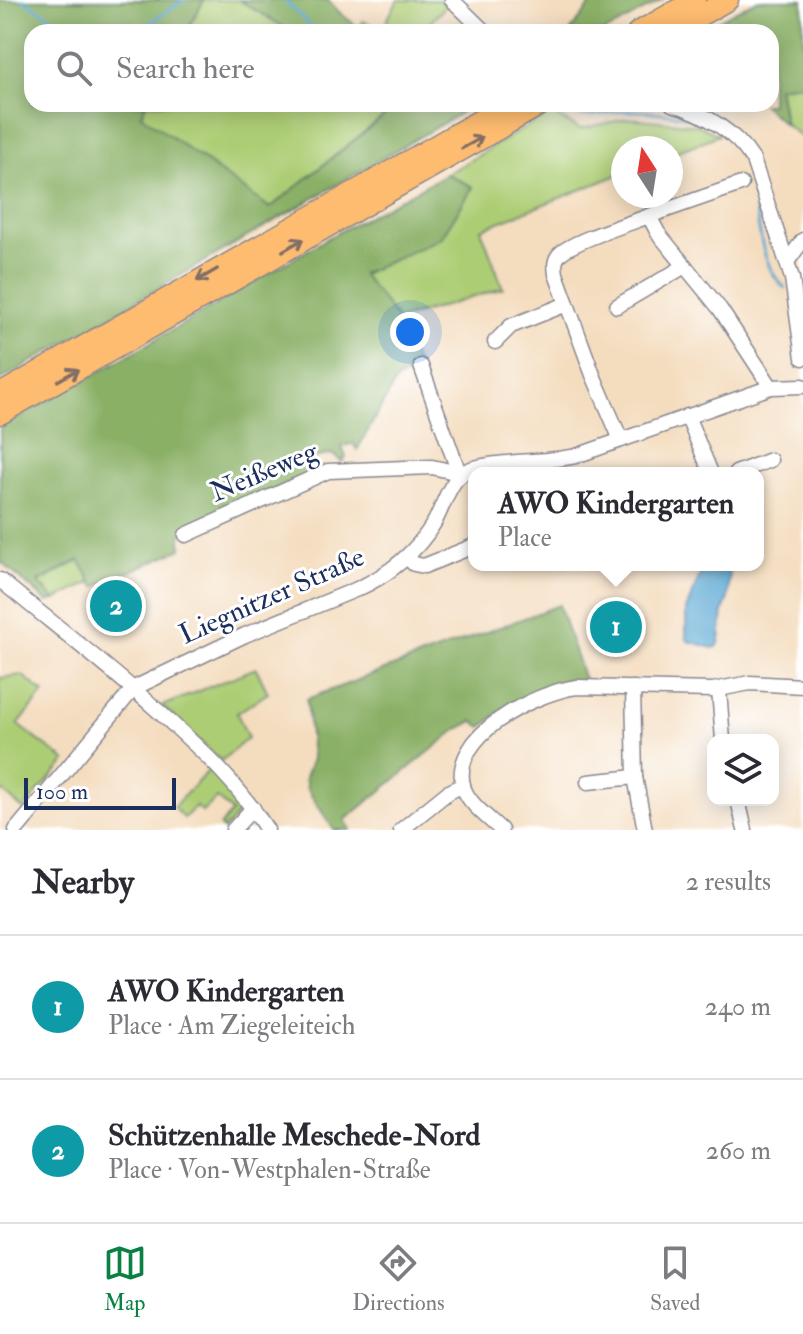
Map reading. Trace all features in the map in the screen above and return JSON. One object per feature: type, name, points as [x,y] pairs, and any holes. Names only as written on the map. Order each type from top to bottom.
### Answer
[{"type":"highway","points":[[652,24],[695,0]]},
{"type":"highway","points":[[685,24],[728,0]]},
{"type":"highway","points":[[0,414],[400,174],[496,112]]},
{"type":"highway","points":[[0,394],[400,174],[526,112]]},
{"type":"street","points":[[452,0],[477,24]]},
{"type":"street","points":[[694,112],[714,123],[745,148],[755,167],[787,262],[798,277],[803,358]]},
{"type":"street","points":[[621,440],[614,431],[555,269],[558,256],[570,247],[741,184]]},
{"type":"street","points":[[649,216],[658,233],[731,324],[771,387]]},
{"type":"street","points":[[787,262],[803,240]]},
{"type":"street","points":[[617,306],[685,266]]},
{"type":"street","points":[[495,342],[511,326],[567,304]]},
{"type":"street","points":[[421,366],[460,476],[468,472]]},
{"type":"street","points":[[480,467],[569,458],[771,387],[803,386]]},
{"type":"street","points":[[687,416],[708,467]]},
{"type":"street","points":[[752,467],[770,460]]},
{"type":"street","name":"Neißeweg","points":[[186,535],[328,471],[432,467],[460,476]]},
{"type":"street","name":"Liegnitzer Straße","points":[[134,688],[245,635],[368,584],[407,557],[434,523],[460,476]]},
{"type":"street","points":[[407,557],[414,564],[424,566],[468,548]]},
{"type":"street","points":[[0,580],[134,688],[226,772],[267,830]]},
{"type":"street","points":[[501,830],[473,803],[463,785],[465,760],[478,740],[511,710],[543,695],[577,687],[719,690],[750,683],[803,686]]},
{"type":"street","points":[[16,830],[134,688]]},
{"type":"street","points":[[633,688],[635,777],[645,830]]},
{"type":"street","points":[[719,690],[723,734]]},
{"type":"street","points":[[588,782],[635,777]]},
{"type":"street","points":[[401,830],[447,793],[463,785]]},
{"type":"street","points":[[739,806],[745,830]]},
{"type":"street","points":[[233,830],[253,808]]},
{"type":"green space","points":[[0,0],[204,0],[190,24],[24,24],[24,112],[142,112],[141,115],[270,208],[389,112],[462,112],[0,380]]},
{"type":"green space","points":[[204,0],[239,0],[279,24],[190,24]]},
{"type":"green space","points":[[239,0],[328,0],[354,24],[279,24]]},
{"type":"green space","points":[[398,0],[443,0],[447,5],[429,24],[385,24]]},
{"type":"green space","points":[[590,0],[662,0],[619,24],[576,24],[593,2]]},
{"type":"green space","points":[[757,0],[803,0],[803,83],[779,87],[779,24],[712,24]]},
{"type":"green space","points":[[803,84],[803,139],[785,124],[779,87]]},
{"type":"green space","points":[[779,93],[784,124],[771,112],[779,112]]},
{"type":"green space","points":[[142,112],[389,112],[270,208],[140,115]]},
{"type":"green space","points":[[550,113],[580,129],[629,118],[697,125],[719,135],[683,149],[683,136],[611,136],[611,178],[481,229],[503,288],[398,320],[362,274],[441,238],[473,187],[447,174]]},
{"type":"green space","points":[[447,174],[473,187],[441,238],[362,274],[398,320],[394,323],[419,371],[397,379],[357,450],[353,443],[342,447],[346,457],[342,462],[332,454],[313,458],[316,471],[181,533],[181,549],[95,587],[79,560],[38,582],[55,600],[47,602],[0,561],[0,428],[333,235]]},
{"type":"green space","points":[[80,560],[92,582],[55,600],[38,583]]},
{"type":"green space","points":[[559,605],[584,680],[529,696],[482,727],[473,721],[456,730],[345,820],[351,830],[334,830],[307,789],[305,777],[312,759],[307,699]]},
{"type":"green space","points":[[256,668],[268,693],[237,713],[248,738],[221,761],[162,706]]},
{"type":"green space","points":[[22,675],[44,693],[18,725],[66,761],[23,809],[0,789],[0,678]]},
{"type":"green space","points":[[211,768],[243,808],[224,830],[220,826],[232,812],[217,798],[202,812],[196,806],[184,818],[173,807]]},
{"type":"water","points":[[702,571],[730,571],[728,598],[717,647],[688,641],[686,610]]},
{"type":"waterway","points":[[23,0],[63,24]]},
{"type":"waterway","points":[[148,24],[184,0]]},
{"type":"waterway","points":[[284,0],[308,24]]},
{"type":"waterway","points":[[569,112],[584,115],[621,112]]},
{"type":"waterway","points":[[654,112],[690,117]]},
{"type":"waterway","points":[[752,184],[765,254],[776,279],[785,288]]},
{"type":"place","name":"Schützenhalle Meschede-Nord","points":[[116,606]]},
{"type":"place","name":"AWO Kindergarten","points":[[616,627]]}]
